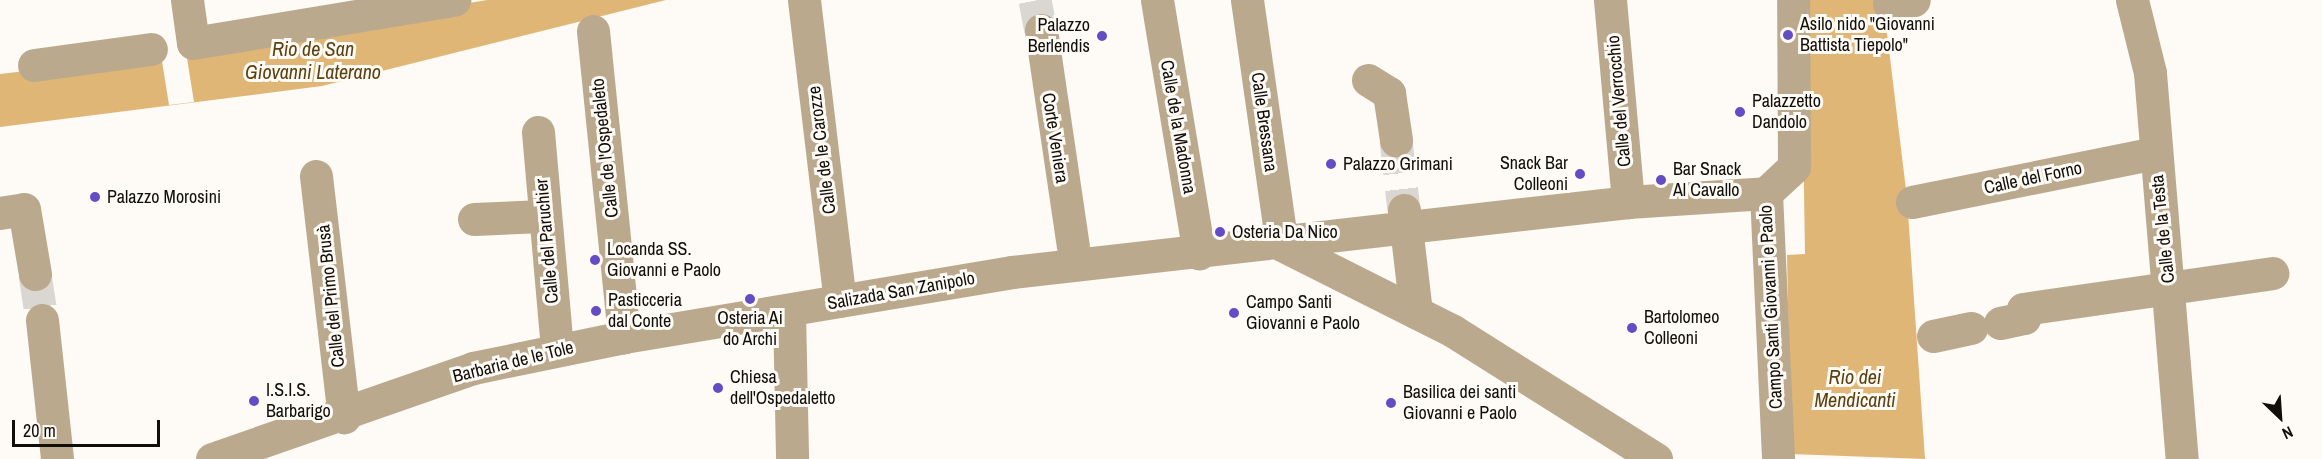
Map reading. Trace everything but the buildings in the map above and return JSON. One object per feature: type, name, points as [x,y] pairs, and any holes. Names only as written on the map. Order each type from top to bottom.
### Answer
[{"type":"street","points":[[173,46],[187,0]]},
{"type":"street","points":[[34,65],[173,46],[454,0]]},
{"type":"street","name":"Calle de le Carozze","points":[[804,0],[840,301]]},
{"type":"street","name":"Calle de la Madonna","points":[[1157,0],[1199,254]]},
{"type":"street","name":"Calle Bressana","points":[[1247,0],[1282,245]]},
{"type":"street","name":"Calle del Verrocchio","points":[[1611,0],[1628,202]]},
{"type":"street","points":[[1766,193],[1794,167],[1793,0]]},
{"type":"street","name":"Calle de la Testa","points":[[2132,0],[2150,73],[2182,459]]},
{"type":"street","name":"Corte Veniera","points":[[1041,30],[1074,253]]},
{"type":"street","name":"Calle de l'Ospedaleto","points":[[593,31],[624,337]]},
{"type":"street","points":[[1368,80],[1389,93],[1396,140]]},
{"type":"street","name":"Calle del Paruchier","points":[[538,132],[543,216],[557,350]]},
{"type":"street","name":"Calle del Forno","points":[[1912,202],[2155,153]]},
{"type":"street","name":"Calle del Primo Brusà","points":[[316,176],[344,417]]},
{"type":"street","name":"Campo Santi Giovanni e Paolo","points":[[1012,272],[1074,253],[1199,254],[1282,245],[1405,219],[1766,193],[1778,459]]},
{"type":"street","points":[[0,213],[24,209],[35,274]]},
{"type":"street","points":[[474,219],[543,216]]},
{"type":"street","points":[[1405,219],[1416,312]]},
{"type":"street","points":[[1282,245],[1416,312],[1656,459]]},
{"type":"street","name":"Salizada San Zanipolo","points":[[789,311],[1012,272]]},
{"type":"street","points":[[1933,336],[2024,318],[2023,309],[2169,286],[2272,273]]},
{"type":"street","points":[[789,311],[792,459]]},
{"type":"street","name":"Barbaria de le Tole","points":[[212,459],[344,417],[473,368],[624,337],[789,311]]},
{"type":"street","points":[[42,320],[57,459]]},
{"type":"water","name":"Rio de San Giovanni Laterano","points":[[487,0],[666,0],[322,86],[0,127],[0,74],[152,56]]},
{"type":"water","name":"Rio dei Mendicanti","points":[[1801,0],[1883,0],[1907,198],[1925,459],[1791,454],[1787,255],[1805,254]]},
{"type":"pier","points":[[194,47],[186,52],[194,102],[169,105],[161,55],[152,53]]},
{"type":"tunnel","points":[[1035,0],[1041,30]]},
{"type":"tunnel","points":[[1396,140],[1404,210]]},
{"type":"tunnel","points":[[35,274],[42,320]]},
{"type":"place","name":"Asilo nido \"Giovanni Battista Tiepolo\"","points":[[1788,35]]},
{"type":"place","name":"Palazzo Berlendis","points":[[1102,36]]},
{"type":"place","name":"Palazzetto Dandolo","points":[[1740,112]]},
{"type":"place","name":"Palazzo Grimani","points":[[1331,164]]},
{"type":"place","name":"Snack Bar Colleoni","points":[[1580,174]]},
{"type":"place","name":"Bar Snack Al Cavallo","points":[[1661,180]]},
{"type":"place","name":"Palazzo Morosini","points":[[95,197]]},
{"type":"place","name":"Osteria Da Nico","points":[[1220,232]]},
{"type":"place","name":"Locanda SS. Giovanni e Paolo","points":[[595,260]]},
{"type":"place","name":"Osteria Ai do Archi","points":[[750,299]]},
{"type":"place","name":"Pasticceria dal Conte","points":[[596,311]]},
{"type":"place","name":"Campo Santi Giovanni e Paolo","points":[[1234,313]]},
{"type":"place","name":"Bartolomeo Colleoni","points":[[1632,328]]},
{"type":"place","name":"Chiesa dell'Ospedaletto","points":[[718,388]]},
{"type":"place","name":"I.S.I.S. Barbarigo","points":[[254,401]]},
{"type":"place","name":"Basilica dei santi Giovanni e Paolo","points":[[1391,403]]}]
